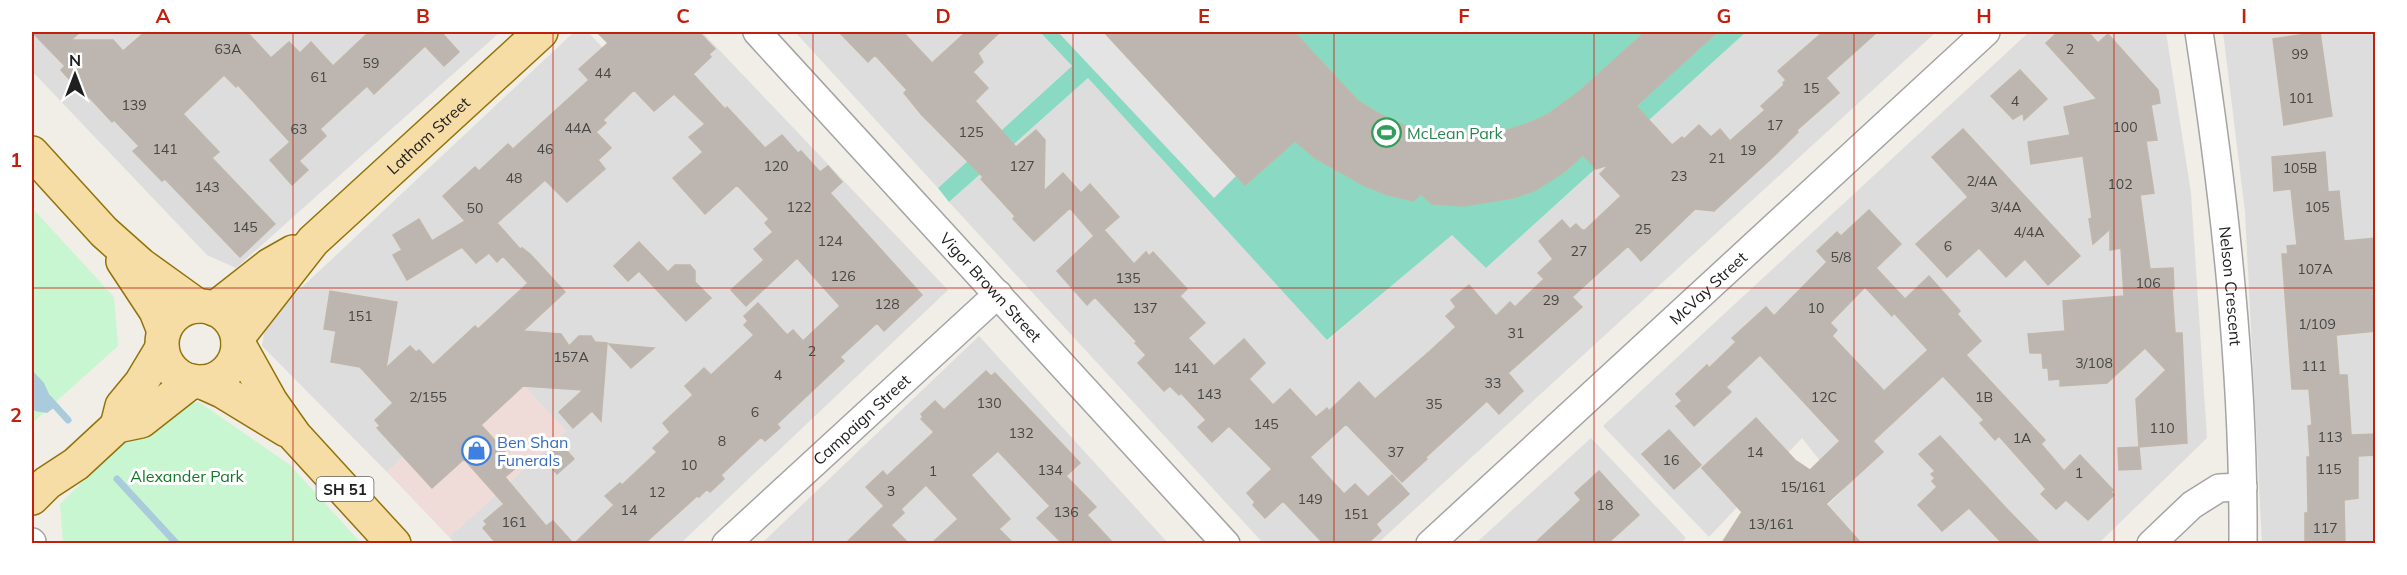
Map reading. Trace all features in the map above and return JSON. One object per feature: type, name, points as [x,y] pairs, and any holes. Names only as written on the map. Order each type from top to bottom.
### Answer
[{"type":"main road","name":"Latham Street","points":[[238,340],[313,241],[542,32]]},
{"type":"main road","name":"SH 51","points":[[32,153],[104,232],[141,264],[206,307],[225,315],[233,325],[238,340],[271,402],[295,436],[394,543]]},
{"type":"main road","name":"SH 51","points":[[104,232],[156,310],[165,360],[172,370],[181,377],[222,391],[295,436]]},
{"type":"main road","name":"Latham Street","points":[[206,307],[270,265],[313,241]]},
{"type":"main road","points":[[117,426],[122,406],[141,383],[177,314],[206,307]]},
{"type":"main road","points":[[32,498],[47,483],[76,464],[117,426],[141,421],[197,382],[214,380],[224,374],[232,365],[237,354],[238,340]]},
{"type":"street","name":"Vigor Brown Street","points":[[757,32],[1226,543]]},
{"type":"street","name":"McVay Street","points":[[1430,543],[1986,32]]},
{"type":"street","name":"Nelson Crescent","points":[[2199,32],[2217,148],[2232,293],[2243,487],[2243,543]]},
{"type":"street","name":"Campaign Street","points":[[726,543],[998,294]]},
{"type":"street","points":[[2151,543],[2192,505],[2218,488],[2243,487]]},
{"type":"shaded area","points":[[32,32],[500,32],[236,268],[207,255],[32,71]]},
{"type":"shaded area","points":[[574,32],[588,32],[625,72],[671,32],[702,32],[948,290],[681,543],[455,543],[449,537],[566,431],[504,365],[387,472],[262,346],[266,321]]},
{"type":"shaded area","points":[[795,32],[1040,32],[1072,66],[938,188]]},
{"type":"shaded area","points":[[1058,32],[1104,32],[1236,176],[1214,198]]},
{"type":"shaded area","points":[[1746,32],[1936,32],[1378,543],[1263,543],[949,202],[1088,78],[1328,340],[1452,234],[1486,268]]},
{"type":"shaded area","points":[[2029,32],[2166,32],[2191,193],[2207,438],[2099,543],[1789,543],[1843,490],[1802,438],[1709,537],[1603,426]]},
{"type":"shaded area","points":[[2223,32],[2375,32],[2375,543],[2262,543],[2245,212]]},
{"type":"shaded area","points":[[979,336],[1168,543],[761,544]]},
{"type":"shaded area","name":"Ben Shan Funerals","points":[[505,365],[566,431],[449,537],[387,472]]},
{"type":"shaded area","points":[[1591,438],[1686,538],[1680,544],[1475,544]]},
{"type":"green space","name":"McLean Park","points":[[1040,32],[1746,32],[1486,268],[1452,235],[1327,340],[1088,78],[949,202],[938,188],[1072,66]]},
{"type":"green space","points":[[32,208],[114,297],[118,346],[32,423]]},
{"type":"green space","name":"Alexander Park","points":[[199,402],[290,465],[361,543],[63,543],[60,504],[154,412]]},
{"type":"water","points":[[32,370],[44,383],[55,407],[47,413],[35,411],[32,407]]},
{"type":"building","points":[[32,32],[80,32],[71,40],[113,40],[123,51],[145,32],[247,32],[271,58],[289,42],[300,53],[311,42],[333,66],[369,32],[441,32],[459,52],[444,66],[425,46],[374,94],[367,86],[320,129],[326,136],[299,161],[308,170],[292,185],[270,160],[290,142],[238,85],[236,87],[224,75],[183,114],[219,152],[212,158],[275,224],[240,257],[165,179],[162,181],[133,151],[139,146],[89,97],[87,99],[61,70],[65,66]]},
{"type":"building","points":[[597,32],[699,32],[715,49],[709,54],[711,57],[693,74],[765,148],[782,135],[820,172],[828,166],[842,182],[830,193],[922,295],[884,331],[877,323],[840,357],[844,361],[777,424],[780,428],[765,441],[761,437],[721,475],[724,479],[710,492],[707,489],[699,497],[697,496],[645,543],[575,543],[614,505],[605,496],[620,483],[622,485],[657,452],[653,448],[670,432],[663,423],[693,395],[685,386],[704,368],[711,375],[754,335],[744,325],[748,321],[744,316],[758,303],[787,335],[793,330],[803,341],[840,306],[797,258],[746,306],[731,290],[764,260],[754,249],[773,232],[765,223],[769,219],[737,185],[705,214],[673,178],[703,152],[689,137],[705,124],[674,94],[654,111],[634,90],[603,120],[606,123],[596,132],[611,148],[598,160],[605,169],[567,202],[545,180],[497,223],[520,249],[530,254],[565,292],[523,331],[561,334],[569,346],[579,336],[591,336],[595,342],[607,343],[601,421],[592,411],[573,428],[559,412],[583,390],[523,386],[481,425],[518,466],[505,477],[546,526],[553,521],[573,543],[496,543],[483,528],[487,524],[484,521],[504,504],[464,459],[432,488],[377,428],[380,426],[375,420],[393,403],[360,367],[331,362],[336,331],[324,329],[330,291],[397,302],[386,368],[410,346],[416,352],[419,350],[433,365],[475,326],[478,329],[528,283],[503,256],[497,262],[489,253],[476,263],[462,247],[407,280],[393,255],[402,250],[393,235],[419,219],[432,241],[465,221],[443,196],[475,167],[479,171],[508,144],[513,149],[589,80],[579,69],[608,43]]},
{"type":"building","points":[[839,32],[903,32],[932,63],[966,32],[1000,32],[978,53],[983,62],[973,72],[988,88],[975,101],[1016,147],[1036,130],[1045,140],[1044,191],[1063,173],[1081,193],[1090,184],[1119,217],[1104,230],[1134,264],[1146,252],[1149,256],[1153,252],[1187,289],[1180,296],[1205,323],[1188,338],[1214,366],[1244,339],[1265,363],[1249,379],[1273,405],[1290,389],[1316,417],[1327,408],[1329,411],[1359,382],[1375,399],[1456,327],[1446,316],[1456,307],[1451,300],[1469,285],[1496,316],[1510,302],[1515,307],[1544,279],[1538,273],[1553,259],[1539,241],[1562,220],[1570,229],[1576,224],[1585,230],[1621,196],[1600,174],[1609,165],[1596,169],[1583,155],[1564,172],[1534,191],[1513,198],[1463,206],[1432,204],[1421,194],[1413,201],[1365,186],[1315,158],[1295,141],[1245,185],[1104,32],[1294,32],[1358,101],[1377,113],[1407,127],[1444,135],[1478,135],[1507,130],[1547,115],[1580,91],[1645,32],[1717,32],[1636,106],[1672,145],[1682,137],[1684,139],[1699,125],[1711,137],[1720,129],[1730,141],[1765,110],[1761,106],[1784,85],[1786,80],[1778,71],[1823,32],[1877,32],[1826,78],[1839,93],[1797,130],[1798,132],[1773,157],[1714,211],[1695,209],[1641,261],[1628,246],[1572,297],[1582,307],[1508,373],[1523,391],[1499,414],[1487,401],[1402,482],[1346,424],[1310,457],[1344,494],[1355,484],[1368,497],[1392,475],[1409,494],[1376,524],[1381,531],[1368,543],[1323,543],[1283,501],[1265,518],[1253,505],[1255,502],[1247,493],[1272,469],[1229,426],[1212,442],[1198,427],[1206,420],[1181,393],[1179,395],[1170,386],[1164,391],[1138,363],[1146,355],[1135,343],[1137,342],[1095,297],[1087,305],[1057,271],[1094,236],[1070,208],[1034,241],[1013,219],[1015,216],[981,179],[983,177],[921,114],[904,93],[907,90],[875,55],[868,62]]},
{"type":"building","points":[[2058,32],[2088,32],[2098,43],[2108,34],[2158,90],[2160,103],[2151,105],[2157,140],[2146,141],[2154,193],[2140,195],[2150,269],[2173,268],[2175,333],[2182,333],[2187,443],[2139,447],[2136,399],[2166,370],[2145,348],[2107,383],[2060,386],[2060,379],[2049,380],[2048,368],[2043,368],[2042,353],[2030,353],[2028,334],[2065,331],[2063,301],[2124,296],[2121,248],[2110,250],[2110,229],[2093,244],[2089,219],[2092,218],[2083,156],[2031,164],[2028,142],[2070,135],[2064,107],[2097,99],[2046,43]]},
{"type":"building","points":[[2320,32],[2332,116],[2284,125],[2273,39]]},
{"type":"building","points":[[2020,70],[2047,99],[2024,120],[2023,113],[2013,119],[1991,96]]},
{"type":"building","points":[[1963,129],[2080,256],[2048,285],[2025,259],[2006,277],[1979,248],[1947,277],[1916,244],[1968,197],[1932,157]]},
{"type":"building","points":[[2325,152],[2328,192],[2339,191],[2344,241],[2376,238],[2376,331],[2336,335],[2339,375],[2347,375],[2351,435],[2376,434],[2376,455],[2358,456],[2358,498],[2344,500],[2345,543],[2305,543],[2305,513],[2308,513],[2307,457],[2310,457],[2308,426],[2312,425],[2309,389],[2292,389],[2282,254],[2288,254],[2287,246],[2297,245],[2291,189],[2274,191],[2272,157]]},
{"type":"building","points":[[1869,210],[1901,244],[1876,268],[1905,299],[1929,276],[1960,311],[1957,314],[1981,341],[1966,355],[2045,440],[2041,444],[2064,471],[2080,455],[2113,490],[2111,492],[2114,495],[2088,520],[2066,500],[2056,509],[2041,494],[2046,489],[1999,436],[1995,440],[1980,423],[1984,420],[1943,376],[1873,441],[1883,452],[1826,504],[1861,543],[1722,543],[1742,512],[1702,468],[1756,418],[1795,460],[1810,470],[1840,441],[1760,355],[1726,387],[1731,392],[1694,426],[1676,406],[1682,401],[1676,394],[1707,365],[1709,368],[1736,342],[1732,338],[1766,307],[1774,316],[1827,262],[1817,251],[1837,232],[1841,236]],"holes":[[[1865,287],[1892,316],[1894,313],[1928,350],[1884,391],[1832,336],[1837,330],[1830,323]]]},
{"type":"building","points":[[639,242],[668,272],[675,265],[690,265],[695,271],[695,282],[711,298],[686,321],[639,271],[628,281],[614,266]]},
{"type":"building","points":[[609,344],[654,348],[631,368]]},
{"type":"building","points":[[986,371],[991,376],[995,373],[1080,463],[1066,476],[1096,507],[1087,515],[1113,543],[1062,543],[1037,518],[1050,506],[998,451],[971,475],[1010,519],[999,529],[1013,543],[932,543],[958,519],[926,485],[901,509],[904,513],[891,525],[908,543],[846,543],[884,506],[866,487],[883,471],[887,476],[934,432],[921,419],[923,417],[921,414],[935,401],[944,410]]},
{"type":"building","points":[[1669,430],[1701,465],[1674,489],[1642,454]]},
{"type":"building","points":[[1940,436],[2040,543],[2002,543],[1969,508],[1942,531],[1918,505],[1937,487],[1932,481],[1935,478],[1931,474],[1935,471],[1919,454]]},
{"type":"building","points":[[560,443],[574,459],[557,474],[543,458]]},
{"type":"building","points":[[2139,447],[2141,469],[2119,470],[2118,448]]},
{"type":"building","points":[[1599,471],[1639,515],[1608,543],[1535,543],[1581,500],[1575,493]]},
{"type":"waterway","points":[[49,399],[68,420]]},
{"type":"waterway","points":[[117,479],[177,544]]},
{"type":"place","name":"McLean Park","points":[[1386,133]]},
{"type":"place","name":"Ben Shan Funerals","points":[[476,451]]}]
